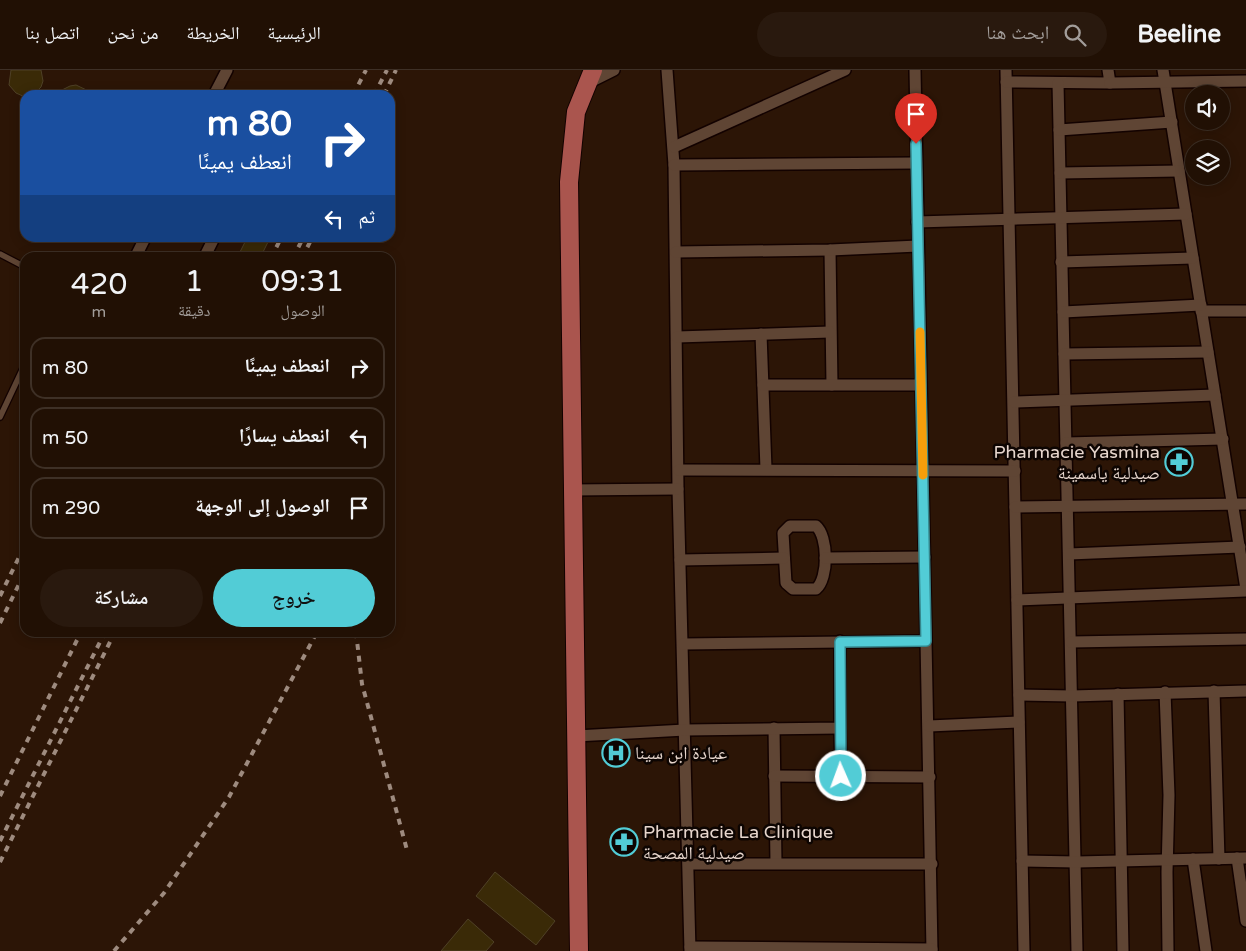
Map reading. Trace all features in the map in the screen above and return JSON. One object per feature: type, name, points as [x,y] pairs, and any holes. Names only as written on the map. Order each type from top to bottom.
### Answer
[{"type":"main road","points":[[579,951],[568,182],[576,112],[590,76]]},
{"type":"street","points":[[217,90],[227,70]]},
{"type":"street","points":[[590,76],[614,70]]},
{"type":"street","points":[[667,70],[674,147],[678,490],[690,949],[932,950],[932,864],[915,70]]},
{"type":"street","points":[[674,147],[846,70]]},
{"type":"street","points":[[1108,70],[1110,83]]},
{"type":"street","points":[[1017,600],[1070,600],[1246,590],[1163,70]]},
{"type":"street","points":[[1024,951],[1006,76],[1058,83],[1246,81]]},
{"type":"street","points":[[1058,83],[1077,951]]},
{"type":"street","points":[[1059,130],[1172,122]]},
{"type":"street","points":[[674,165],[916,163]]},
{"type":"street","points":[[1060,173],[1179,171]]},
{"type":"street","points":[[917,222],[1186,214]]},
{"type":"street","points":[[676,252],[830,250],[918,246]]},
{"type":"street","points":[[830,250],[832,385]]},
{"type":"street","points":[[1061,262],[1193,258]]},
{"type":"street","points":[[1063,312],[1201,308],[1246,310]]},
{"type":"street","points":[[677,337],[830,332]]},
{"type":"street","points":[[761,334],[766,469]]},
{"type":"street","points":[[1064,354],[1208,352]]},
{"type":"street","points":[[763,385],[921,385]]},
{"type":"street","points":[[1014,402],[1215,395]]},
{"type":"street","points":[[1066,443],[1223,439]]},
{"type":"street","points":[[679,470],[1015,471]]},
{"type":"street","points":[[571,490],[678,490]]},
{"type":"street","points":[[1016,508],[1246,504]]},
{"type":"street","points":[[790,526],[812,526],[821,533],[825,558],[824,576],[820,585],[814,589],[800,590],[790,588],[786,583],[784,558],[784,530],[790,526]]},
{"type":"street","points":[[1069,554],[1240,547]]},
{"type":"street","points":[[825,558],[925,557]]},
{"type":"street","points":[[680,560],[784,558]]},
{"type":"street","points":[[1071,642],[1246,639]]},
{"type":"street","points":[[683,644],[926,641]]},
{"type":"street","points":[[840,642],[841,776]]},
{"type":"street","points":[[1019,695],[1072,696],[1246,691]]},
{"type":"street","points":[[1165,692],[1169,795],[1167,860],[1168,951]]},
{"type":"street","points":[[1214,692],[1219,859]]},
{"type":"street","points":[[1118,694],[1123,951]]},
{"type":"street","points":[[929,726],[1019,722]]},
{"type":"street","points":[[774,728],[776,864]]},
{"type":"street","points":[[576,736],[685,730],[840,728]]},
{"type":"street","points":[[774,776],[930,777]]},
{"type":"street","points":[[1022,862],[1120,862],[1242,858],[1246,920]]},
{"type":"street","points":[[1193,859],[1206,951]]},
{"type":"street","points":[[689,864],[932,864]]},
{"type":"lane","points":[[0,254],[20,264]]},
{"type":"lane","points":[[0,417],[20,375]]},
{"type":"building","points":[[11,70],[41,70],[43,81],[38,90],[20,90],[20,95],[9,85]]},
{"type":"building","points":[[76,85],[86,90],[62,90]]},
{"type":"building","points":[[245,242],[268,242],[263,252],[240,252]]},
{"type":"building","points":[[495,872],[555,921],[536,945],[476,896]]},
{"type":"building","points":[[468,919],[494,942],[486,951],[441,951]]},
{"type":"railway","points":[[356,90],[366,70]]},
{"type":"railway","points":[[377,90],[387,70]]},
{"type":"railway","points":[[386,90],[396,70]]},
{"type":"railway","points":[[274,252],[279,242]]},
{"type":"railway","points":[[296,252],[301,242]]},
{"type":"railway","points":[[305,252],[310,242]]},
{"type":"railway","points":[[0,596],[20,555]]},
{"type":"railway","points":[[0,623],[20,582]]},
{"type":"railway","points":[[0,796],[79,637]]},
{"type":"railway","points":[[0,841],[102,637]]},
{"type":"railway","points":[[0,862],[112,637]]},
{"type":"railway","points":[[114,951],[164,893],[229,797],[314,637]]},
{"type":"railway","points":[[357,637],[362,684],[407,850]]},
{"type":"slow traffic","points":[[920,332],[923,475]]},
{"type":"place","name":"Pharmacie Yasmina صيدلية ياسمينة","points":[[1179,462]]},
{"type":"place","name":"عيادة ابن سينا","points":[[616,753]]},
{"type":"place","name":"Pharmacie La Clinique صيدلية المصحة","points":[[624,842]]},
{"type":"route","points":[[841,776],[840,642],[926,641],[916,144]]}]
